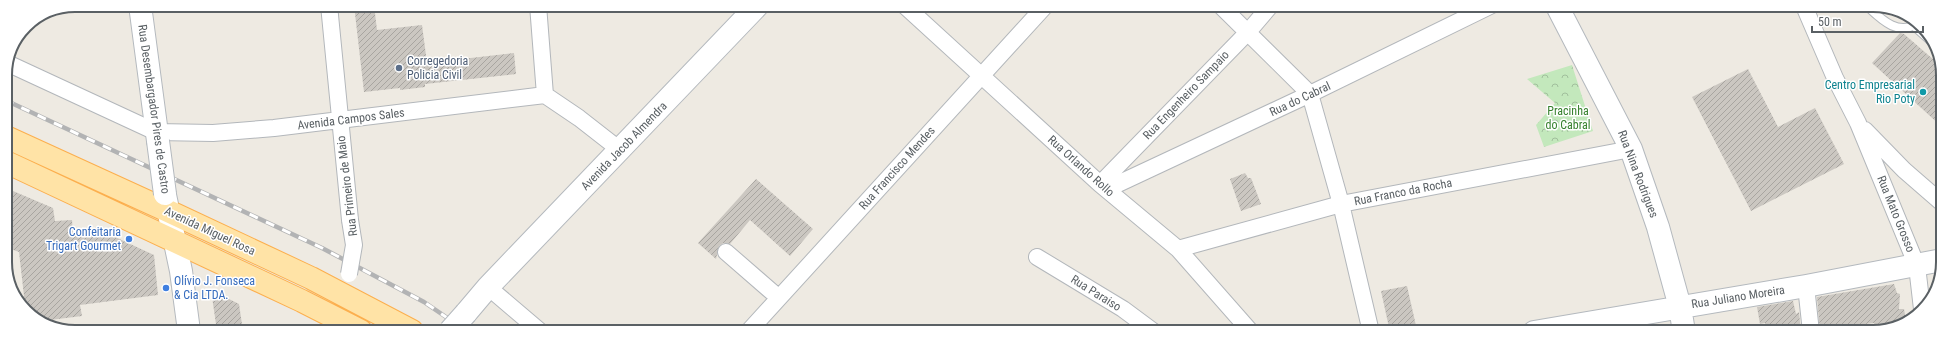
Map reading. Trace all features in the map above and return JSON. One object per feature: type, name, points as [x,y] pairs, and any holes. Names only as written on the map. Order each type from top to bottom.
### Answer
[{"type":"main road","name":"Avenida Miguel Rosa","points":[[12,139],[166,202],[399,325]]},
{"type":"main road","name":"Avenida Miguel Rosa","points":[[12,165],[302,301],[348,325]]},
{"type":"street","name":"Rua Desembargador Pires de Castro","points":[[141,12],[166,202],[181,271],[188,325]]},
{"type":"street","name":"Rua Primeiro de Maio","points":[[330,12],[339,121],[354,245],[349,274],[343,295]]},
{"type":"street","points":[[539,12],[545,95],[579,118],[620,150]]},
{"type":"street","name":"Avenida Jacob Almendra","points":[[455,325],[488,287],[751,12]]},
{"type":"street","name":"Rua Orlando Rollo","points":[[912,12],[1104,186],[1178,249],[1245,325]]},
{"type":"street","name":"Rua Francisco Mendes","points":[[754,325],[1040,12]]},
{"type":"street","points":[[1227,12],[1310,94],[1341,204],[1369,325]]},
{"type":"street","name":"Rua Engenheiro Sampaio","points":[[1104,186],[1265,12]]},
{"type":"street","name":"Rua do Cabral","points":[[1104,186],[1310,94],[1480,12]]},
{"type":"street","name":"Rua Nina Rodrigues","points":[[1560,12],[1631,149],[1658,227],[1680,307],[1683,325]]},
{"type":"street","name":"Rua Mato Grosso","points":[[1807,12],[1835,78],[1858,123],[1917,266],[1921,303]]},
{"type":"street","points":[[13,66],[157,136]]},
{"type":"street","name":"Avenida Campos Sales","points":[[157,136],[213,133],[339,121],[545,95]]},
{"type":"street","name":"Rua Mato Grosso","points":[[1858,123],[1904,170],[1936,198]]},
{"type":"street","name":"Rua Franco da Rocha","points":[[1178,249],[1341,204],[1631,149]]},
{"type":"street","points":[[1882,180],[1885,167],[1889,164],[1904,170]]},
{"type":"street","points":[[726,252],[779,298]]},
{"type":"street","name":"Rua Paraiso","points":[[1037,257],[1123,309],[1145,325]]},
{"type":"street","name":"Rua Juliano Moreira","points":[[1575,325],[1806,286],[1936,261]]},
{"type":"street","points":[[1806,286],[1810,325]]},
{"type":"street","points":[[488,287],[533,325]]},
{"type":"lane","points":[[1873,12],[1883,21],[1894,27],[1904,29],[1913,26]]},
{"type":"green space","name":"Pracinha do Cabral","points":[[1572,65],[1593,131],[1544,147],[1536,125],[1555,103],[1527,79]]},
{"type":"building","points":[[355,12],[375,12],[377,30],[422,25],[427,63],[514,53],[516,74],[425,84],[425,87],[400,90],[400,88],[364,92]]},
{"type":"building","name":"Centro Empresarial Rio Poty","points":[[1900,33],[1904,34],[1935,61],[1936,122],[1872,63]]},
{"type":"building","points":[[1748,69],[1778,127],[1815,108],[1844,164],[1751,211],[1692,97]]},
{"type":"building","points":[[1245,173],[1248,178],[1251,178],[1261,204],[1241,211],[1230,179]]},
{"type":"building","points":[[756,179],[813,229],[790,256],[750,220],[730,244],[723,243],[719,246],[716,259],[698,243]]},
{"type":"building","points":[[12,191],[53,208],[55,221],[72,220],[73,234],[106,231],[107,237],[115,237],[154,255],[158,295],[80,305],[82,316],[51,320],[33,309],[22,296],[24,296],[19,252],[12,249]]},
{"type":"building","points":[[1894,284],[1897,293],[1900,294],[1899,309],[1904,309],[1905,316],[1886,324],[1819,325],[1817,297]]},
{"type":"building","points":[[1407,286],[1416,325],[1388,325],[1381,291]]},
{"type":"building","points":[[211,290],[239,304],[242,325],[216,325]]},
{"type":"building","points":[[1793,301],[1796,314],[1799,312],[1800,325],[1760,324],[1757,307]]},
{"type":"railway","points":[[12,103],[322,248],[424,302],[458,325]]},
{"type":"place","name":"Corregedoria Policia Civil","points":[[399,68]]},
{"type":"place","name":"Centro Empresarial Rio Poty","points":[[1923,92]]},
{"type":"place","name":"Confeitaria Trigart Gourmet","points":[[129,239]]},
{"type":"place","name":"Olívio J. Fonseca & Cia LTDA.","points":[[166,288]]}]
